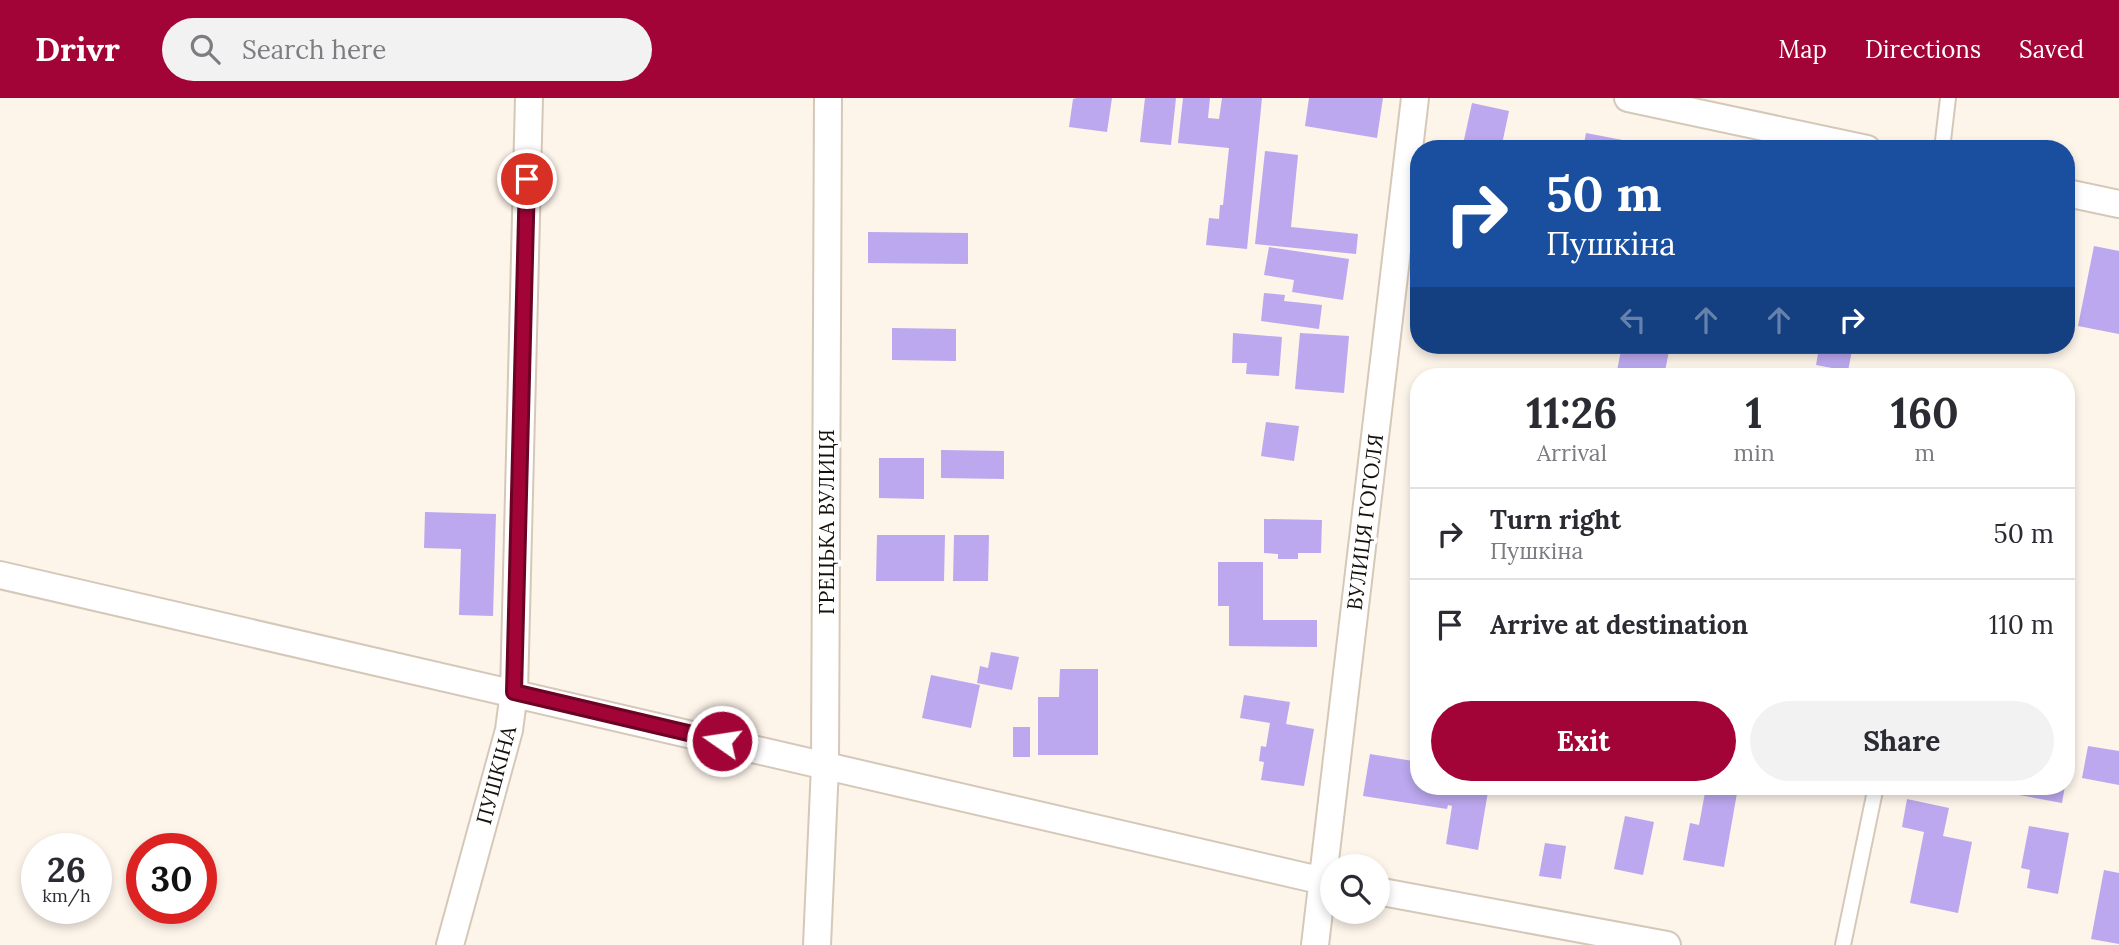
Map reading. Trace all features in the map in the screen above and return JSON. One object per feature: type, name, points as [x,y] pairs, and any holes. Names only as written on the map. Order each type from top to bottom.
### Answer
[{"type":"street","name":"ПУШКІНА","points":[[450,945],[509,730],[514,692],[529,98]]},
{"type":"street","name":"ГРЕЦЬКА ВУЛИЦЯ","points":[[817,945],[825,766],[828,98]]},
{"type":"street","name":"ВУЛИЦЯ ГОГОЛЯ","points":[[1410,140],[1415,98]]},
{"type":"street","points":[[1628,98],[1825,140]]},
{"type":"street","name":"ВУЛИЦЯ ГОГОЛЯ","points":[[1330,854],[1410,143]]},
{"type":"street","points":[[2075,195],[2119,204]]},
{"type":"street","points":[[0,575],[1320,880]]},
{"type":"street","points":[[1390,893],[1667,945]]},
{"type":"street","name":"ВУЛИЦЯ ГОГОЛЯ","points":[[1315,945],[1320,919]]},
{"type":"lane","points":[[1943,140],[1948,98]]},
{"type":"lane","points":[[1843,945],[1875,795]]},
{"type":"building","points":[[1112,98],[1107,132],[1069,127],[1073,99]]},
{"type":"building","points":[[1145,98],[1176,98],[1171,145],[1140,142]]},
{"type":"building","points":[[1183,98],[1210,98],[1208,118],[1219,119],[1222,98],[1262,98],[1247,249],[1206,245],[1209,218],[1219,219],[1220,205],[1223,205],[1229,148],[1178,143]]},
{"type":"building","points":[[1309,98],[1383,98],[1377,138],[1305,126]]},
{"type":"building","points":[[1472,103],[1509,111],[1503,140],[1464,140]]},
{"type":"building","points":[[1586,133],[1623,140],[1585,140]]},
{"type":"building","points":[[1265,151],[1298,155],[1291,227],[1358,234],[1356,254],[1255,244]]},
{"type":"building","points":[[868,232],[968,233],[968,264],[868,263]]},
{"type":"building","points":[[2094,246],[2119,251],[2119,334],[2078,326]]},
{"type":"building","points":[[1269,247],[1349,259],[1343,300],[1292,292],[1294,280],[1264,275]]},
{"type":"building","points":[[1264,293],[1285,295],[1284,301],[1322,305],[1319,329],[1261,321]]},
{"type":"building","points":[[892,328],[956,329],[956,361],[892,360]]},
{"type":"building","points":[[1233,333],[1282,337],[1279,376],[1246,374],[1247,363],[1232,363]]},
{"type":"building","points":[[1300,333],[1349,336],[1344,393],[1295,389]]},
{"type":"building","points":[[1620,354],[1668,354],[1666,368],[1618,368]]},
{"type":"building","points":[[1818,354],[1851,354],[1849,368],[1816,365]]},
{"type":"building","points":[[1266,422],[1299,426],[1294,461],[1261,456]]},
{"type":"building","points":[[941,450],[1004,451],[1004,479],[941,478]]},
{"type":"building","points":[[879,458],[924,458],[924,499],[879,498]]},
{"type":"building","points":[[425,512],[496,514],[493,616],[459,615],[461,549],[424,548]]},
{"type":"building","points":[[1264,519],[1322,520],[1321,553],[1298,553],[1298,559],[1278,559],[1278,554],[1264,553]]},
{"type":"building","points":[[877,535],[945,535],[944,581],[876,581]]},
{"type":"building","points":[[954,535],[989,535],[988,581],[953,581]]},
{"type":"building","points":[[1218,562],[1263,562],[1263,620],[1317,620],[1317,647],[1229,646],[1229,606],[1218,606]]},
{"type":"building","points":[[991,652],[1019,657],[1012,690],[977,683],[980,666],[988,668]]},
{"type":"building","points":[[1060,669],[1098,669],[1098,755],[1038,755],[1038,697],[1059,697]]},
{"type":"building","points":[[931,675],[980,685],[971,728],[922,718]]},
{"type":"building","points":[[1244,695],[1290,702],[1286,724],[1314,729],[1304,786],[1261,780],[1264,762],[1259,761],[1261,746],[1266,747],[1270,723],[1240,718]]},
{"type":"building","points":[[1013,727],[1030,727],[1030,757],[1013,757]]},
{"type":"building","points":[[2088,746],[2119,751],[2119,785],[2082,778]]},
{"type":"building","points":[[1370,754],[1410,761],[1410,795],[1487,795],[1478,850],[1446,844],[1452,806],[1448,805],[1447,809],[1363,796]]},
{"type":"building","points":[[1705,795],[1737,795],[1724,867],[1683,860],[1690,823],[1699,825]]},
{"type":"building","points":[[2019,795],[2063,795],[2062,803]]},
{"type":"building","points":[[1907,799],[1949,808],[1943,836],[1972,842],[1958,913],[1910,903],[1924,832],[1902,827]]},
{"type":"building","points":[[1625,816],[1654,822],[1643,875],[1614,869]]},
{"type":"building","points":[[2029,826],[2069,833],[2058,894],[2027,888],[2030,870],[2021,868]]},
{"type":"building","points":[[1545,843],[1566,846],[1561,879],[1539,876]]},
{"type":"building","points":[[2104,870],[2119,873],[2119,944],[2091,939]]},
{"type":"route","points":[[527,179],[514,692],[722,741]]}]
